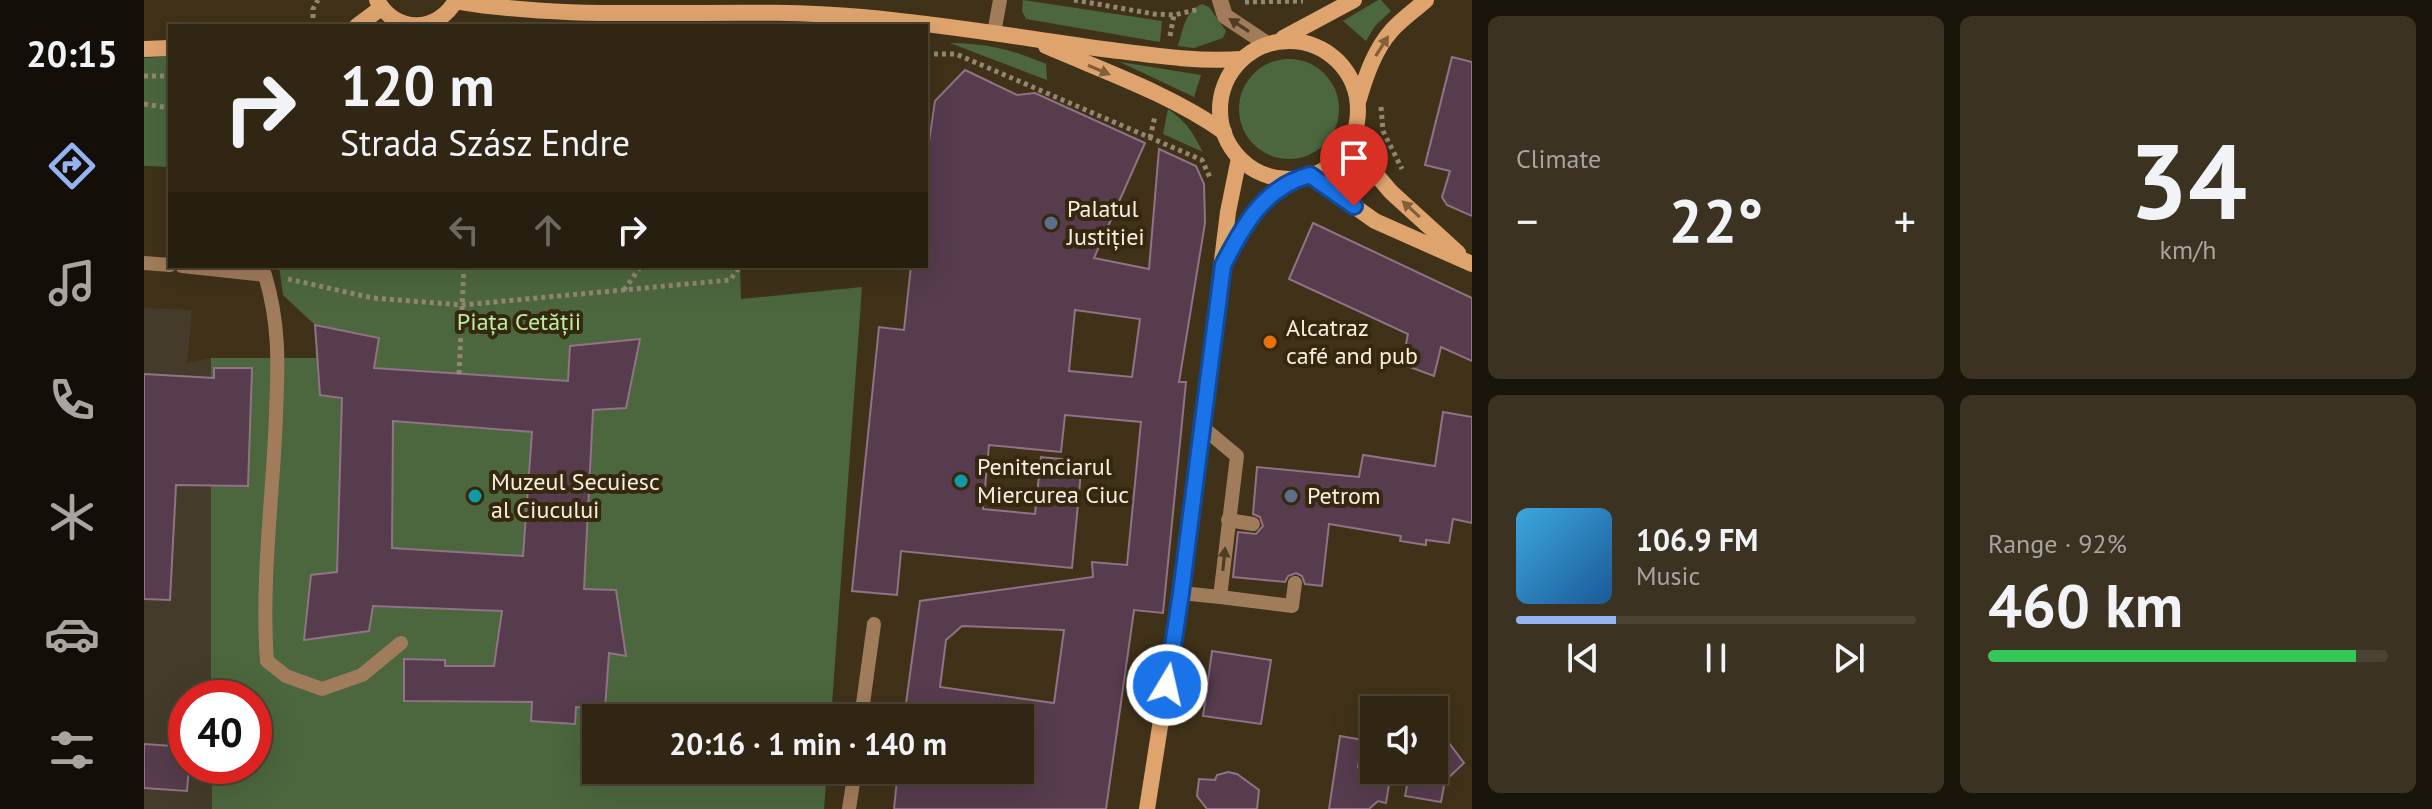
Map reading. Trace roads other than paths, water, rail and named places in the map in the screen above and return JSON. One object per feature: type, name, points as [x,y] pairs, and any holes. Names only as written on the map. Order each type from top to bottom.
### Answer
[{"type":"street","points":[[1354,0],[1242,59],[1224,85],[1220,117],[1224,132],[1239,158],[1260,173],[1285,179],[1304,177],[1375,221],[1470,263]]},
{"type":"street","points":[[1223,265],[1246,222],[1261,204],[1336,161],[1346,148],[1358,118],[1365,76],[1377,52],[1391,31],[1426,0]]},
{"type":"street","points":[[423,24],[441,18],[456,1],[490,8],[561,12],[764,19],[866,17],[922,24]]},
{"type":"street","points":[[1220,2],[1225,16],[1271,42],[1312,44],[1335,58],[1351,79],[1358,105]]},
{"type":"street","points":[[359,24],[379,4],[398,22],[413,24]]},
{"type":"street","points":[[928,25],[1204,61],[1242,59]]},
{"type":"street","points":[[1028,39],[1159,95],[1224,132]]},
{"type":"street","points":[[144,49],[168,48]]},
{"type":"street","points":[[1353,134],[1362,158],[1391,192],[1470,263]]},
{"type":"street","points":[[1147,809],[1181,593],[1228,212],[1239,158]]},
{"type":"lane","points":[[994,33],[1000,0]]},
{"type":"lane","points":[[144,263],[168,265]]},
{"type":"lane","points":[[200,268],[265,275],[274,306],[278,357],[264,624],[267,661],[286,676],[322,689],[362,675],[401,643]]},
{"type":"lane","points":[[1201,426],[1237,456],[1220,597]]},
{"type":"lane","points":[[1228,520],[1253,524]]},
{"type":"lane","points":[[1181,593],[1292,606],[1295,583]]},
{"type":"lane","points":[[863,704],[874,624]]},
{"type":"lane","points":[[849,809],[853,784]]},
{"type":"place","name":"Palatul Justiției","points":[[1051,223]]},
{"type":"place","name":"Alcatraz café and pub","points":[[1270,342]]},
{"type":"place","name":"Penitenciarul Miercurea Ciuc","points":[[961,481]]},
{"type":"place","name":"Muzeul Secuiesc al Ciucului","points":[[475,496]]},
{"type":"place","name":"Petrom","points":[[1291,496]]},
{"type":"park label","name":"Piața Cetății","points":[[519,322]]}]
